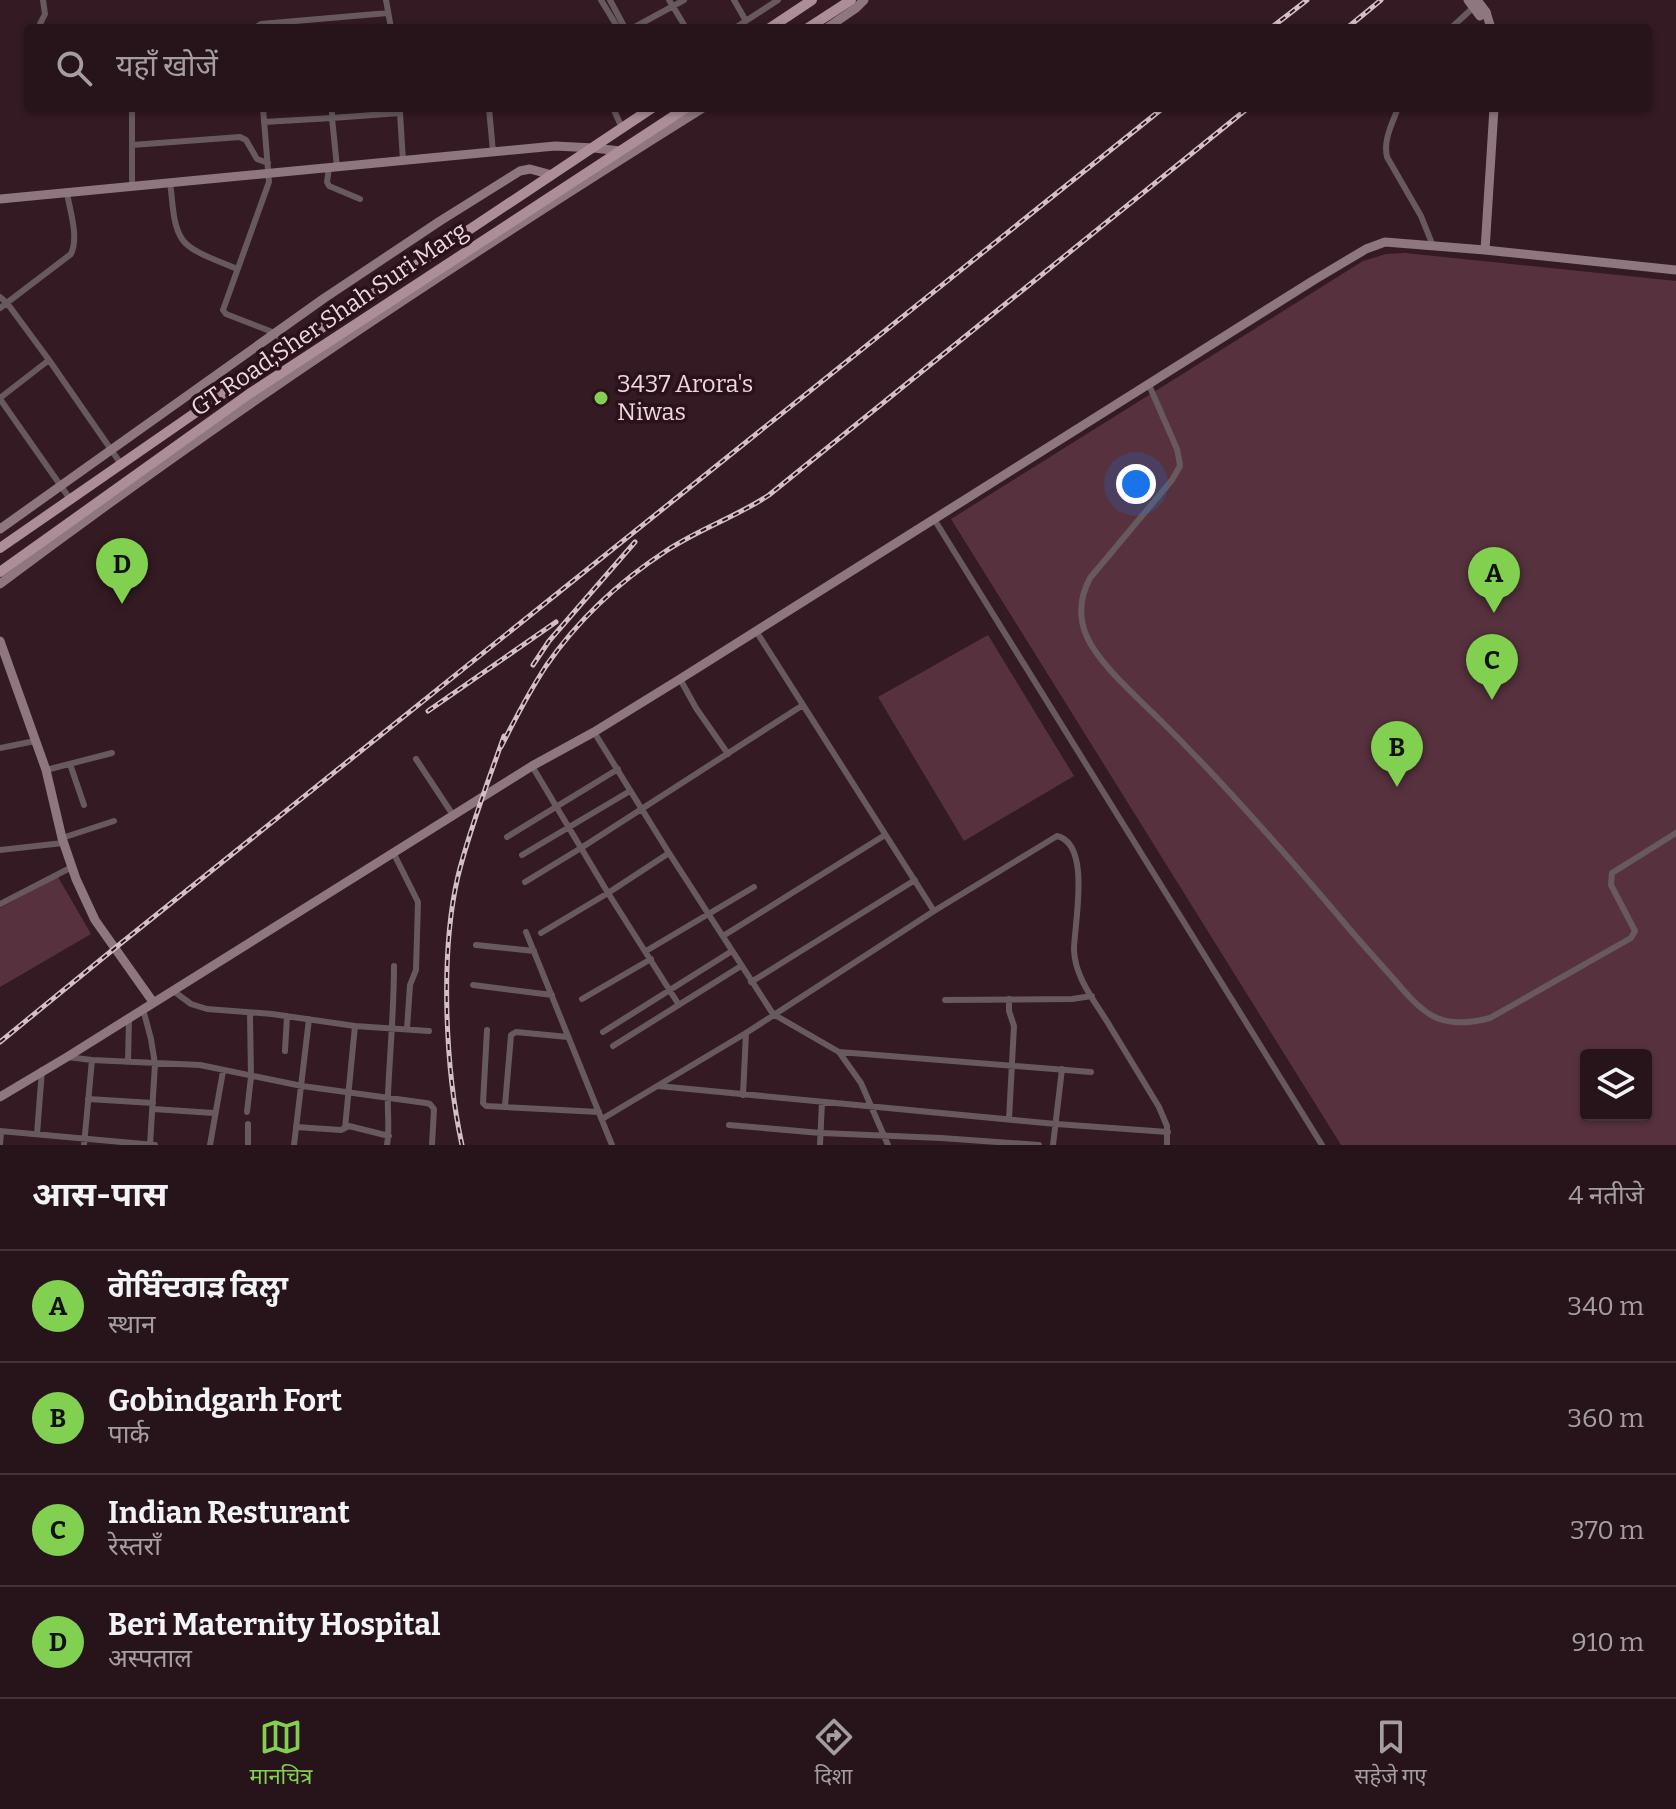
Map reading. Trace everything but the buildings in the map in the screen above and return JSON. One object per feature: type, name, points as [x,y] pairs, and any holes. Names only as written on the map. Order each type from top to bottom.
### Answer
[{"type":"main road","points":[[776,24],[812,0]]},
{"type":"main road","points":[[814,24],[851,0]]},
{"type":"main road","name":"GT Road;Sher Shah Suri Marg","points":[[0,548],[646,112]]},
{"type":"main road","name":"GT Road;Sher Shah Suri Marg","points":[[0,572],[249,394],[680,112]]},
{"type":"street","points":[[40,24],[45,14],[43,0]]},
{"type":"street","points":[[386,0],[390,24]]},
{"type":"street","points":[[601,0],[616,24]]},
{"type":"street","points":[[610,0],[623,24]]},
{"type":"street","points":[[639,24],[671,3],[684,0]]},
{"type":"street","points":[[734,0],[746,21]]},
{"type":"street","points":[[741,24],[778,0]]},
{"type":"street","points":[[833,24],[864,0]]},
{"type":"street","points":[[1468,0],[1486,19]]},
{"type":"street","points":[[1455,24],[1480,0],[1486,19]]},
{"type":"street","points":[[671,3],[684,24]]},
{"type":"street","points":[[261,24],[388,13]]},
{"type":"street","points":[[132,112],[132,186]]},
{"type":"street","points":[[263,112],[269,182],[223,308],[225,313],[275,333],[291,349]]},
{"type":"street","points":[[298,112],[299,120]]},
{"type":"street","points":[[332,112],[333,168],[327,182],[329,186],[360,199]]},
{"type":"street","points":[[264,122],[382,112]]},
{"type":"street","points":[[399,112],[403,161]]},
{"type":"street","points":[[489,112],[493,152]]},
{"type":"street","points":[[615,112],[622,128]]},
{"type":"street","points":[[0,584],[102,507],[296,371],[590,178],[697,112]]},
{"type":"street","points":[[1397,112],[1386,142],[1387,157],[1421,216],[1433,246]]},
{"type":"street","points":[[1485,250],[1494,112]]},
{"type":"street","points":[[132,145],[240,137],[246,140],[257,159],[268,163]]},
{"type":"street","points":[[0,199],[555,146],[620,151]]},
{"type":"street","points":[[0,529],[275,333],[440,221],[520,171],[530,169],[552,175]]},
{"type":"street","points":[[170,183],[176,225],[183,241],[193,249],[237,269]]},
{"type":"street","points":[[3,306],[71,254],[74,243],[67,193]]},
{"type":"street","points":[[0,1097],[532,766],[680,679],[1366,249],[1385,242],[1676,270]]},
{"type":"street","points":[[0,297],[3,306],[49,360],[121,464]]},
{"type":"street","points":[[49,360],[0,399],[70,499]]},
{"type":"street","points":[[1149,385],[1177,449],[1180,466],[1084,589],[1081,608],[1088,639],[1132,692],[1246,808],[1369,952],[1425,1011],[1434,1017],[1454,1022],[1477,1022],[1490,1018],[1633,936],[1634,928],[1611,885],[1612,873],[1676,833]]},
{"type":"street","points":[[934,519],[1322,1145]]},
{"type":"street","points":[[756,631],[934,911]]},
{"type":"street","points":[[0,641],[46,770],[72,867],[95,920],[153,1002]]},
{"type":"street","points":[[680,679],[728,754]]},
{"type":"street","points":[[525,882],[803,705]]},
{"type":"street","points":[[594,732],[773,1014],[839,1052],[861,1083],[888,1145]]},
{"type":"street","points":[[0,748],[35,741]]},
{"type":"street","points":[[46,770],[112,753]]},
{"type":"street","points":[[416,759],[453,815]]},
{"type":"street","points":[[70,764],[84,805]]},
{"type":"street","points":[[532,766],[679,1005]]},
{"type":"street","points":[[507,837],[618,769]]},
{"type":"street","points":[[522,855],[630,791]]},
{"type":"street","points":[[0,850],[63,840],[114,821]]},
{"type":"street","points":[[723,936],[885,835]]},
{"type":"street","points":[[487,1030],[483,1103],[489,1107],[601,1116],[746,1033],[934,911],[1057,836],[1064,838],[1076,858],[1078,869],[1076,964],[1082,980],[1159,1107],[1166,1121],[1167,1145]]},
{"type":"street","points":[[393,852],[418,902],[415,973],[410,985],[407,1029]]},
{"type":"street","points":[[541,933],[669,853]]},
{"type":"street","points":[[0,904],[72,867]]},
{"type":"street","points":[[751,982],[915,880]]},
{"type":"street","points":[[646,951],[754,887]]},
{"type":"street","points":[[526,932],[612,1145]]},
{"type":"street","points":[[476,945],[534,951]]},
{"type":"street","points":[[603,1032],[732,951]]},
{"type":"street","points":[[582,999],[651,959]]},
{"type":"street","points":[[387,1145],[394,966]]},
{"type":"street","points":[[613,1046],[741,966]]},
{"type":"street","points":[[473,985],[552,995]]},
{"type":"street","points":[[172,990],[198,1007],[355,1026],[429,1031]]},
{"type":"street","points":[[945,1000],[1072,999],[1092,996]]},
{"type":"street","points":[[1009,999],[1014,1026],[1009,1119]]},
{"type":"street","points":[[0,1145],[0,1131],[84,1142],[151,1145],[155,1064],[143,1009]]},
{"type":"street","points":[[247,1112],[251,1077],[250,1014]]},
{"type":"street","points":[[285,1051],[287,1016]]},
{"type":"street","points":[[128,1062],[129,1018]]},
{"type":"street","points":[[294,1145],[309,1019]]},
{"type":"street","points":[[345,1128],[355,1026]]},
{"type":"street","points":[[505,1106],[511,1035],[516,1032],[568,1037]]},
{"type":"street","points":[[743,1095],[746,1033]]},
{"type":"street","points":[[839,1052],[1091,1072]]},
{"type":"street","points":[[67,1057],[193,1064],[302,1086],[426,1103],[433,1106],[435,1113],[432,1145]]},
{"type":"street","points":[[84,1142],[92,1060]]},
{"type":"street","points":[[1053,1145],[1062,1069]]},
{"type":"street","points":[[31,1145],[42,1070]]},
{"type":"street","points":[[210,1145],[223,1071]]},
{"type":"street","points":[[657,1086],[1168,1132]]},
{"type":"street","points":[[88,1099],[214,1113]]},
{"type":"street","points":[[820,1145],[822,1102]]},
{"type":"street","points":[[248,1124],[248,1145]]},
{"type":"street","points":[[729,1125],[1039,1145]]},
{"type":"street","points":[[296,1127],[339,1130],[352,1126],[389,1136]]},
{"type":"shaded area","points":[[1405,253],[1676,281],[1676,1145],[1341,1145],[951,519],[1363,261],[1386,254]]},
{"type":"shaded area","points":[[988,635],[1074,776],[964,841],[878,697]]},
{"type":"shaded area","points":[[58,877],[91,934],[0,987],[0,908]]},
{"type":"railway","points":[[1276,24],[1307,0]]},
{"type":"railway","points":[[1352,24],[1381,0]]},
{"type":"railway","points":[[0,1042],[1158,112]]},
{"type":"railway","points":[[501,747],[546,666],[571,633],[616,589],[679,543],[769,495],[1243,112]]},
{"type":"railway","points":[[533,665],[549,641],[635,542]]},
{"type":"railway","points":[[428,711],[556,622]]},
{"type":"railway","points":[[462,1145],[452,1081],[447,1010],[452,906],[463,858],[504,736]]},
{"type":"place","name":"3437 Arora's Niwas","points":[[601,398]]},
{"type":"place","name":"Beri Maternity Hospital","points":[[122,604]]},
{"type":"place","name":"ਗੋਬਿੰਦਗੜ ਕਿਲ੍ਹਾ","points":[[1494,613]]},
{"type":"place","name":"Indian Resturant","points":[[1492,700]]},
{"type":"place","name":"Gobindgarh Fort","points":[[1397,787]]}]
